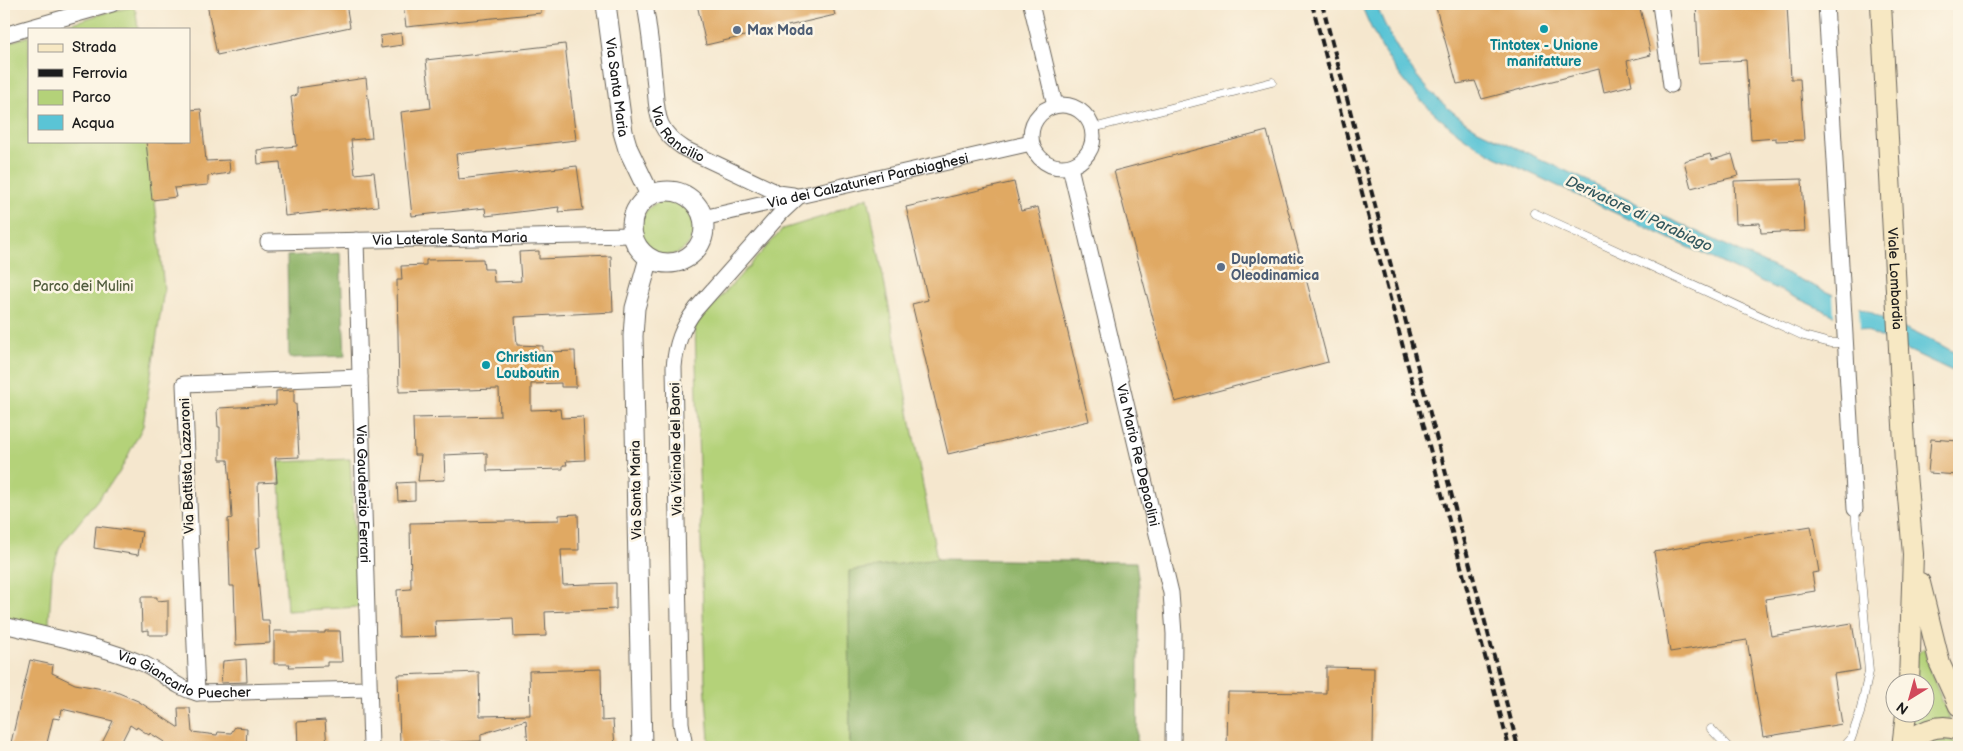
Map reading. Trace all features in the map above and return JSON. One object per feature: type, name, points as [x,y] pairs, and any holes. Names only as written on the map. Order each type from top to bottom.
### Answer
[{"type":"main road","name":"Viale Lombardia","points":[[1881,4],[1905,463],[1913,554],[1910,674]]},
{"type":"main road","name":"Viale Lombardia","points":[[1913,554],[1940,664],[1959,706]]},
{"type":"main road","points":[[1902,747],[1905,724]]},
{"type":"main road","points":[[1902,747],[1911,738],[1932,729],[1943,727],[1959,730]]},
{"type":"street","points":[[28,28],[112,4]]},
{"type":"street","name":"Via Santa Maria","points":[[606,4],[623,132],[628,149],[650,195]]},
{"type":"street","name":"Via Rancilio","points":[[645,4],[657,109],[660,121],[674,142],[778,193],[799,196]]},
{"type":"street","points":[[1031,4],[1055,105]]},
{"type":"street","points":[[1660,4],[1671,85]]},
{"type":"street","points":[[1826,4],[1856,509]]},
{"type":"street","points":[[4,35],[28,28]]},
{"type":"street","points":[[1067,104],[1079,108],[1088,117],[1093,128],[1094,140],[1089,152],[1081,161],[1070,166],[1057,167],[1046,163],[1036,154],[1031,143],[1031,131],[1035,119],[1043,110],[1055,105],[1067,104]]},
{"type":"street","name":"Via dei Calzaturieri Parabiaghesi","points":[[703,218],[1031,143]]},
{"type":"street","name":"Via Mario Re Depaolini","points":[[1070,166],[1171,593],[1174,634],[1173,747]]},
{"type":"street","points":[[669,190],[687,196],[694,202],[703,218],[703,237],[693,253],[685,259],[667,263],[649,258],[641,252],[632,235],[633,216],[642,200],[650,195],[669,190]]},
{"type":"street","name":"Via Vicinale del Baroi","points":[[686,747],[683,740],[681,713],[676,351],[686,322],[696,309],[782,212],[799,196]]},
{"type":"street","name":"Via Laterale Santa Maria","points":[[268,242],[632,235]]},
{"type":"street","name":"Via Gaudenzio Ferrari","points":[[356,240],[371,747]]},
{"type":"street","name":"Via Santa Maria","points":[[642,747],[633,336],[635,308],[649,258]]},
{"type":"street","name":"Via Battista Lazzaroni","points":[[197,693],[184,384],[360,377]]},
{"type":"street","name":"Via Giancarlo Puecher","points":[[4,626],[108,650],[146,665],[186,690],[197,693],[368,690]]},
{"type":"street","name":"Via Santa Maria","points":[[641,725],[650,747]]},
{"type":"lane","points":[[1093,128],[1272,82]]},
{"type":"lane","points":[[1534,213],[1804,336],[1830,343],[1845,335]]},
{"type":"lane","points":[[1844,747],[1851,739],[1860,713],[1869,672],[1856,509]]},
{"type":"lane","points":[[1711,729],[1728,747]]},
{"type":"green space","points":[[133,7],[136,12],[138,28],[56,28],[108,12]]},
{"type":"green space","name":"Parco dei Mulini","points":[[28,36],[28,142],[149,142],[164,290],[143,426],[119,473],[60,546],[52,572],[48,639],[4,630],[4,44]]},
{"type":"green space","points":[[868,197],[937,559],[849,571],[850,747],[715,747],[709,740],[705,682],[695,325],[783,229],[825,216]]},
{"type":"green space","points":[[667,201],[677,203],[686,209],[692,218],[694,228],[692,238],[686,247],[677,253],[667,255],[657,253],[648,247],[642,238],[640,228],[642,218],[648,209],[657,203]]},
{"type":"green space","points":[[340,253],[345,356],[289,358],[287,256]]},
{"type":"green space","points":[[350,459],[359,607],[287,611],[279,462]]},
{"type":"green space","points":[[937,559],[1136,562],[1139,585],[1137,747],[850,747],[849,571]]},
{"type":"green space","points":[[1924,648],[1931,674],[1916,674],[1916,655]]},
{"type":"green space","points":[[1936,686],[1950,719],[1936,720]]},
{"type":"green space","points":[[1947,739],[1959,743],[1959,747],[1915,747],[1923,742]]},
{"type":"water","name":"Derivatore di Parabiago","points":[[1361,4],[1376,4],[1394,42],[1416,76],[1444,105],[1478,130],[1941,345],[1959,355],[1959,374],[1496,157],[1473,143],[1452,128],[1414,93],[1384,51],[1371,28]]},
{"type":"pier","points":[[1833,293],[1859,305],[1860,329],[1834,317]]},
{"type":"building","points":[[207,4],[346,4],[350,27],[217,55]]},
{"type":"building","points":[[403,4],[541,4],[541,13],[406,27]]},
{"type":"building","name":"Max Moda","points":[[697,4],[832,4],[835,15],[706,45]]},
{"type":"building","name":"Tintotex - Unione manifatture","points":[[1435,4],[1639,4],[1651,55],[1627,61],[1632,85],[1604,92],[1599,69],[1482,99],[1475,81],[1457,84]]},
{"type":"building","points":[[1696,4],[1787,4],[1791,79],[1800,79],[1804,140],[1776,141],[1776,138],[1751,140],[1746,60],[1699,63]]},
{"type":"building","points":[[401,33],[402,45],[381,48],[380,36]]},
{"type":"building","points":[[565,44],[576,140],[456,154],[459,179],[577,166],[583,210],[558,212],[559,207],[486,216],[485,208],[412,216],[401,112],[431,108],[426,60]]},
{"type":"building","points":[[366,78],[372,138],[351,140],[355,174],[374,172],[378,206],[285,216],[280,162],[258,164],[257,150],[297,146],[291,97],[297,95],[297,88]]},
{"type":"building","points":[[201,109],[206,161],[229,160],[230,173],[208,176],[208,185],[174,188],[176,197],[152,200],[146,142],[190,142],[190,110]]},
{"type":"building","name":"Duplomatic Oleodinamica","points":[[1267,131],[1328,362],[1175,402],[1114,171]]},
{"type":"building","points":[[1710,154],[1712,160],[1732,154],[1738,176],[1691,188],[1684,161]]},
{"type":"building","points":[[1802,179],[1805,231],[1761,233],[1760,223],[1736,224],[1734,181]]},
{"type":"building","points":[[1014,182],[1021,211],[1038,207],[1089,421],[948,454],[912,304],[928,300],[906,207]]},
{"type":"building","points":[[539,251],[539,259],[611,256],[613,312],[515,317],[517,345],[543,346],[543,352],[575,351],[576,387],[561,387],[561,383],[531,384],[531,410],[560,409],[561,418],[583,417],[585,460],[566,461],[567,465],[563,465],[563,469],[487,471],[487,453],[444,455],[445,480],[418,481],[421,455],[414,455],[413,418],[500,416],[499,389],[399,392],[397,280],[402,280],[401,266],[426,265],[426,260],[483,259],[484,269],[493,269],[494,282],[521,281],[519,252]]},
{"type":"building","points":[[294,390],[299,457],[275,458],[277,482],[258,483],[260,547],[255,548],[262,620],[269,620],[270,643],[236,645],[234,586],[230,586],[228,519],[232,518],[230,483],[228,460],[220,460],[220,427],[218,427],[217,410],[219,408],[276,405],[276,391]]},
{"type":"building","points":[[1931,439],[1959,441],[1959,475],[1928,473]]},
{"type":"building","points":[[415,482],[415,500],[398,501],[397,483]]},
{"type":"building","points":[[578,514],[579,550],[561,550],[563,585],[616,583],[616,609],[545,612],[546,636],[514,637],[513,618],[435,621],[436,636],[399,637],[397,590],[411,589],[410,523],[559,520],[559,515]]},
{"type":"building","points":[[96,526],[142,532],[138,555],[94,548]]},
{"type":"building","points":[[1811,526],[1819,572],[1812,573],[1815,591],[1765,599],[1771,636],[1852,623],[1860,670],[1834,674],[1842,724],[1763,737],[1747,640],[1670,652],[1654,552]]},
{"type":"building","points":[[141,597],[157,597],[157,601],[168,600],[168,635],[149,635],[149,630],[142,631]]},
{"type":"building","points":[[274,631],[325,633],[325,631],[340,631],[342,662],[327,662],[327,666],[289,667],[290,664],[274,664]]},
{"type":"building","points":[[246,659],[247,682],[221,683],[223,661]]},
{"type":"building","points":[[30,660],[53,665],[52,673],[75,684],[114,691],[138,701],[179,728],[178,708],[190,708],[192,732],[217,735],[218,732],[231,733],[235,727],[247,728],[246,747],[172,747],[150,733],[149,735],[130,725],[119,747],[100,747],[113,721],[62,709],[60,719],[53,718],[46,747],[10,747]]},
{"type":"building","points":[[1326,667],[1374,668],[1373,747],[1227,747],[1228,692],[1326,693]]},
{"type":"building","points":[[601,669],[602,721],[613,720],[615,747],[528,747],[526,720],[481,734],[481,741],[400,744],[398,675],[479,672],[480,716],[530,715],[529,671]]},
{"type":"building","points":[[325,720],[327,747],[298,747],[297,722]]},
{"type":"railway","points":[[1312,4],[1509,747]]},
{"type":"railway","points":[[1322,4],[1518,747]]},
{"type":"place","name":"Tintotex - Unione manifatture","points":[[1544,29]]},
{"type":"place","name":"Max Moda","points":[[737,30]]},
{"type":"place","name":"Duplomatic Oleodinamica","points":[[1221,267]]},
{"type":"place","name":"Christian Louboutin","points":[[486,365]]}]
